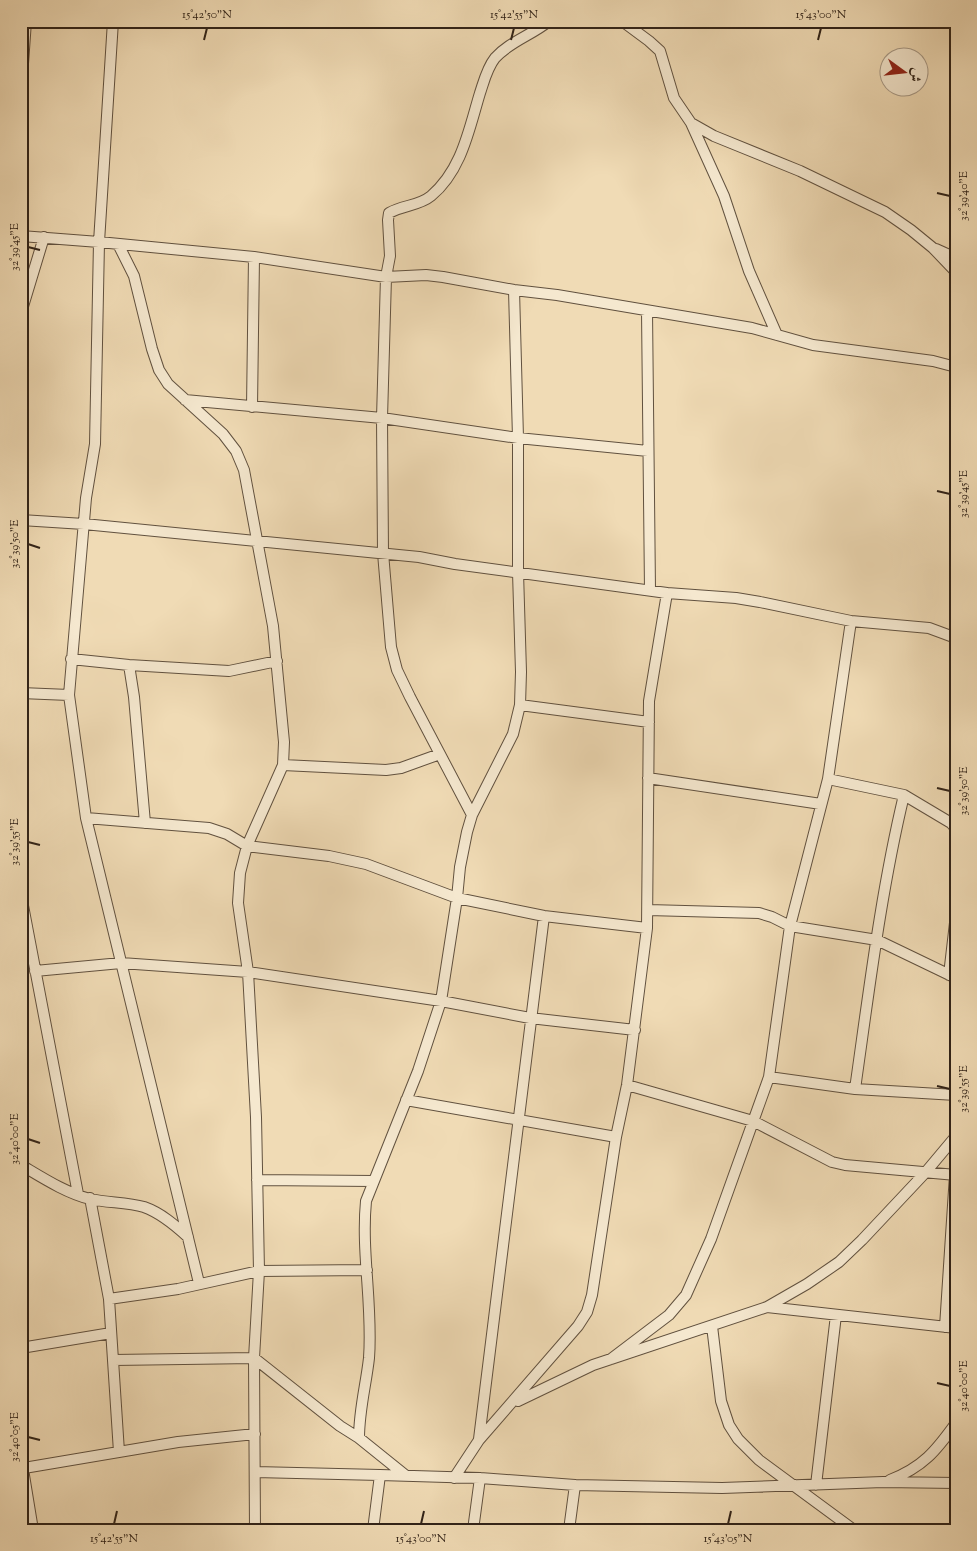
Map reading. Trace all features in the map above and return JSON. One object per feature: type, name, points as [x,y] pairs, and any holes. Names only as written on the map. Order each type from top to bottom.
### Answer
[{"type":"street","points":[[21,92],[26,21]]},
{"type":"street","points":[[113,21],[99,242],[95,444],[86,498],[69,695],[86,818],[199,1283]]},
{"type":"street","points":[[472,815],[410,697],[397,670],[391,647],[383,553],[382,418],[386,277],[390,256],[388,220],[390,213],[396,209],[421,203],[432,195],[453,170],[463,150],[486,74],[494,59],[504,50],[549,21]]},
{"type":"street","points":[[622,21],[660,51],[674,98],[691,124],[724,196],[749,271],[777,335]]},
{"type":"street","points":[[691,124],[714,136],[800,171],[885,212],[933,248],[956,272]]},
{"type":"street","points":[[21,236],[254,257],[386,277],[426,275],[752,328],[813,345],[933,361],[956,367]]},
{"type":"street","points":[[21,313],[44,238]]},
{"type":"street","points":[[118,244],[134,276],[159,370],[168,384],[223,434],[236,451],[244,470],[273,626],[277,661],[284,742],[283,764],[246,846],[240,873],[238,903],[248,972],[256,1117],[259,1271],[254,1358],[256,1530]]},
{"type":"street","points":[[933,248],[956,258]]},
{"type":"street","points":[[252,407],[254,257]]},
{"type":"street","points":[[359,1438],[359,1416],[369,1358],[364,1220],[366,1201],[406,1100],[441,1001],[458,898],[460,867],[472,815],[513,734],[520,704],[518,438],[514,290]]},
{"type":"street","points":[[647,311],[650,590]]},
{"type":"street","points":[[185,400],[382,418],[518,438],[648,451]]},
{"type":"street","points":[[21,520],[258,540],[419,557],[454,564],[667,593],[760,602],[852,622],[929,628],[956,638]]},
{"type":"street","points":[[454,1478],[479,1440],[578,1326],[587,1312],[592,1295],[616,1137],[627,1085],[647,928],[649,701],[667,593]]},
{"type":"street","points":[[611,1359],[669,1315],[686,1295],[711,1239],[769,1077],[790,926],[828,779],[852,622]]},
{"type":"street","points":[[71,660],[229,672],[277,661]]},
{"type":"street","points":[[130,665],[144,823]]},
{"type":"street","points":[[21,693],[69,695]]},
{"type":"street","points":[[520,704],[649,722]]},
{"type":"street","points":[[283,764],[386,770],[401,768],[440,754]]},
{"type":"street","points":[[648,778],[821,804]]},
{"type":"street","points":[[828,779],[904,795],[951,823],[956,829]]},
{"type":"street","points":[[855,1089],[877,940],[904,795]]},
{"type":"street","points":[[86,818],[210,828],[227,834],[246,846],[328,856],[366,864],[458,898],[544,916],[647,928]]},
{"type":"street","points":[[21,895],[25,941],[35,971],[78,1194]]},
{"type":"street","points":[[648,910],[759,913],[790,926],[877,940],[953,976],[956,914]]},
{"type":"street","points":[[479,1440],[544,916]]},
{"type":"street","points":[[35,971],[121,963],[248,972],[441,1001],[530,1018],[635,1030]]},
{"type":"street","points":[[769,1077],[855,1089],[956,1095]]},
{"type":"street","points":[[627,1085],[753,1121],[832,1162],[845,1165],[955,1175],[951,1327],[767,1307]]},
{"type":"street","points":[[406,1100],[616,1137]]},
{"type":"street","points":[[512,1403],[584,1369],[767,1307],[839,1262],[925,1173],[956,1136]]},
{"type":"street","points":[[21,1165],[49,1181],[78,1194],[90,1198],[143,1207],[158,1213],[189,1238]]},
{"type":"street","points":[[257,1180],[374,1181]]},
{"type":"street","points":[[90,1198],[109,1299],[119,1452]]},
{"type":"street","points":[[109,1299],[178,1289],[259,1271],[367,1270]]},
{"type":"street","points":[[816,1485],[836,1315]]},
{"type":"street","points":[[712,1326],[721,1401],[729,1425],[738,1439],[759,1460],[854,1530]]},
{"type":"street","points":[[21,1348],[111,1333]]},
{"type":"street","points":[[113,1360],[254,1358],[405,1475]]},
{"type":"street","points":[[883,1482],[908,1473],[929,1458],[956,1423]]},
{"type":"street","points":[[24,1468],[178,1442],[255,1434]]},
{"type":"street","points":[[21,1457],[33,1530]]},
{"type":"street","points":[[255,1472],[405,1475],[575,1485],[722,1488],[883,1482],[956,1483]]},
{"type":"street","points":[[374,1530],[380,1475]]},
{"type":"street","points":[[472,1530],[480,1478]]},
{"type":"street","points":[[569,1530],[575,1485]]}]
